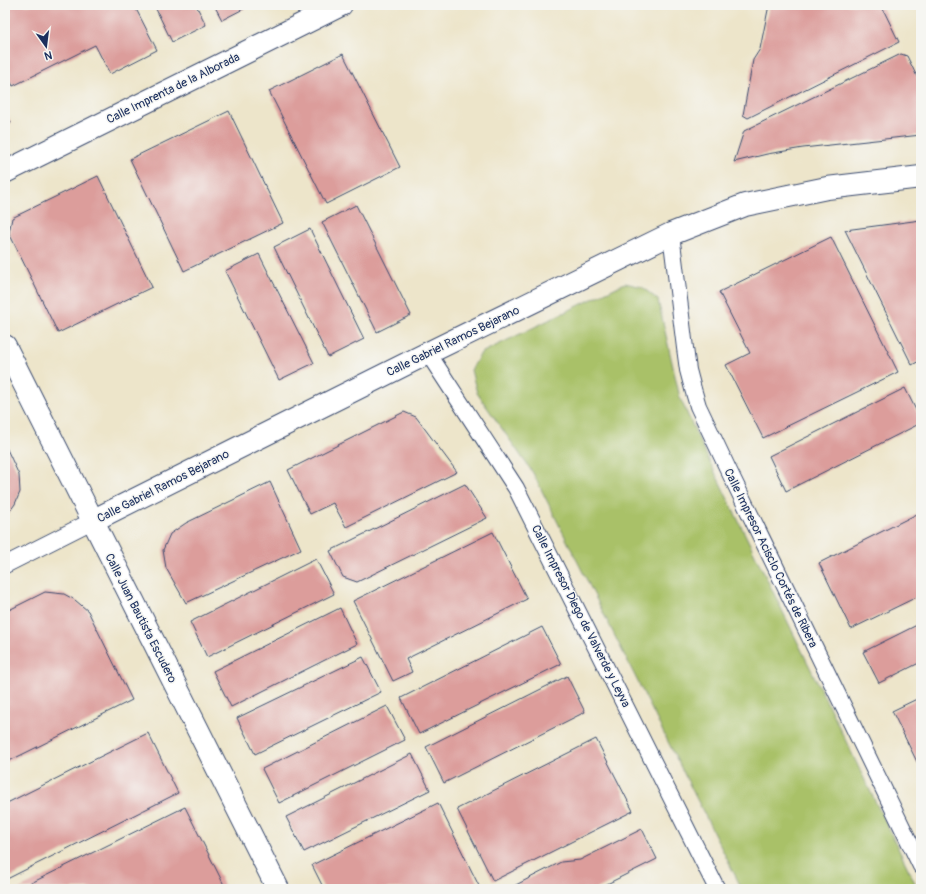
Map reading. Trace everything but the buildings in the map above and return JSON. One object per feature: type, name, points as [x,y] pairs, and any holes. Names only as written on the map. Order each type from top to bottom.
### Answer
[{"type":"street","name":"Calle Imprenta de la Alborada","points":[[5,172],[341,5]]},
{"type":"street","name":"Calle Gabriel Ramos Bejarano","points":[[5,565],[428,353],[671,234],[745,206],[827,188],[921,177]]},
{"type":"street","name":"Calle Impresor Acisclo Cortés de Ribera","points":[[671,234],[686,355],[698,406],[921,866]]},
{"type":"street","name":"Calle Juan Bautista Escudero","points":[[5,346],[278,889]]},
{"type":"street","name":"Calle Impresor Diego de Valverde y Leyva","points":[[428,353],[516,488],[717,889]]},
{"type":"green space","points":[[625,283],[642,287],[658,300],[680,398],[918,889],[742,889],[533,473],[477,393],[471,370],[481,353]]}]
